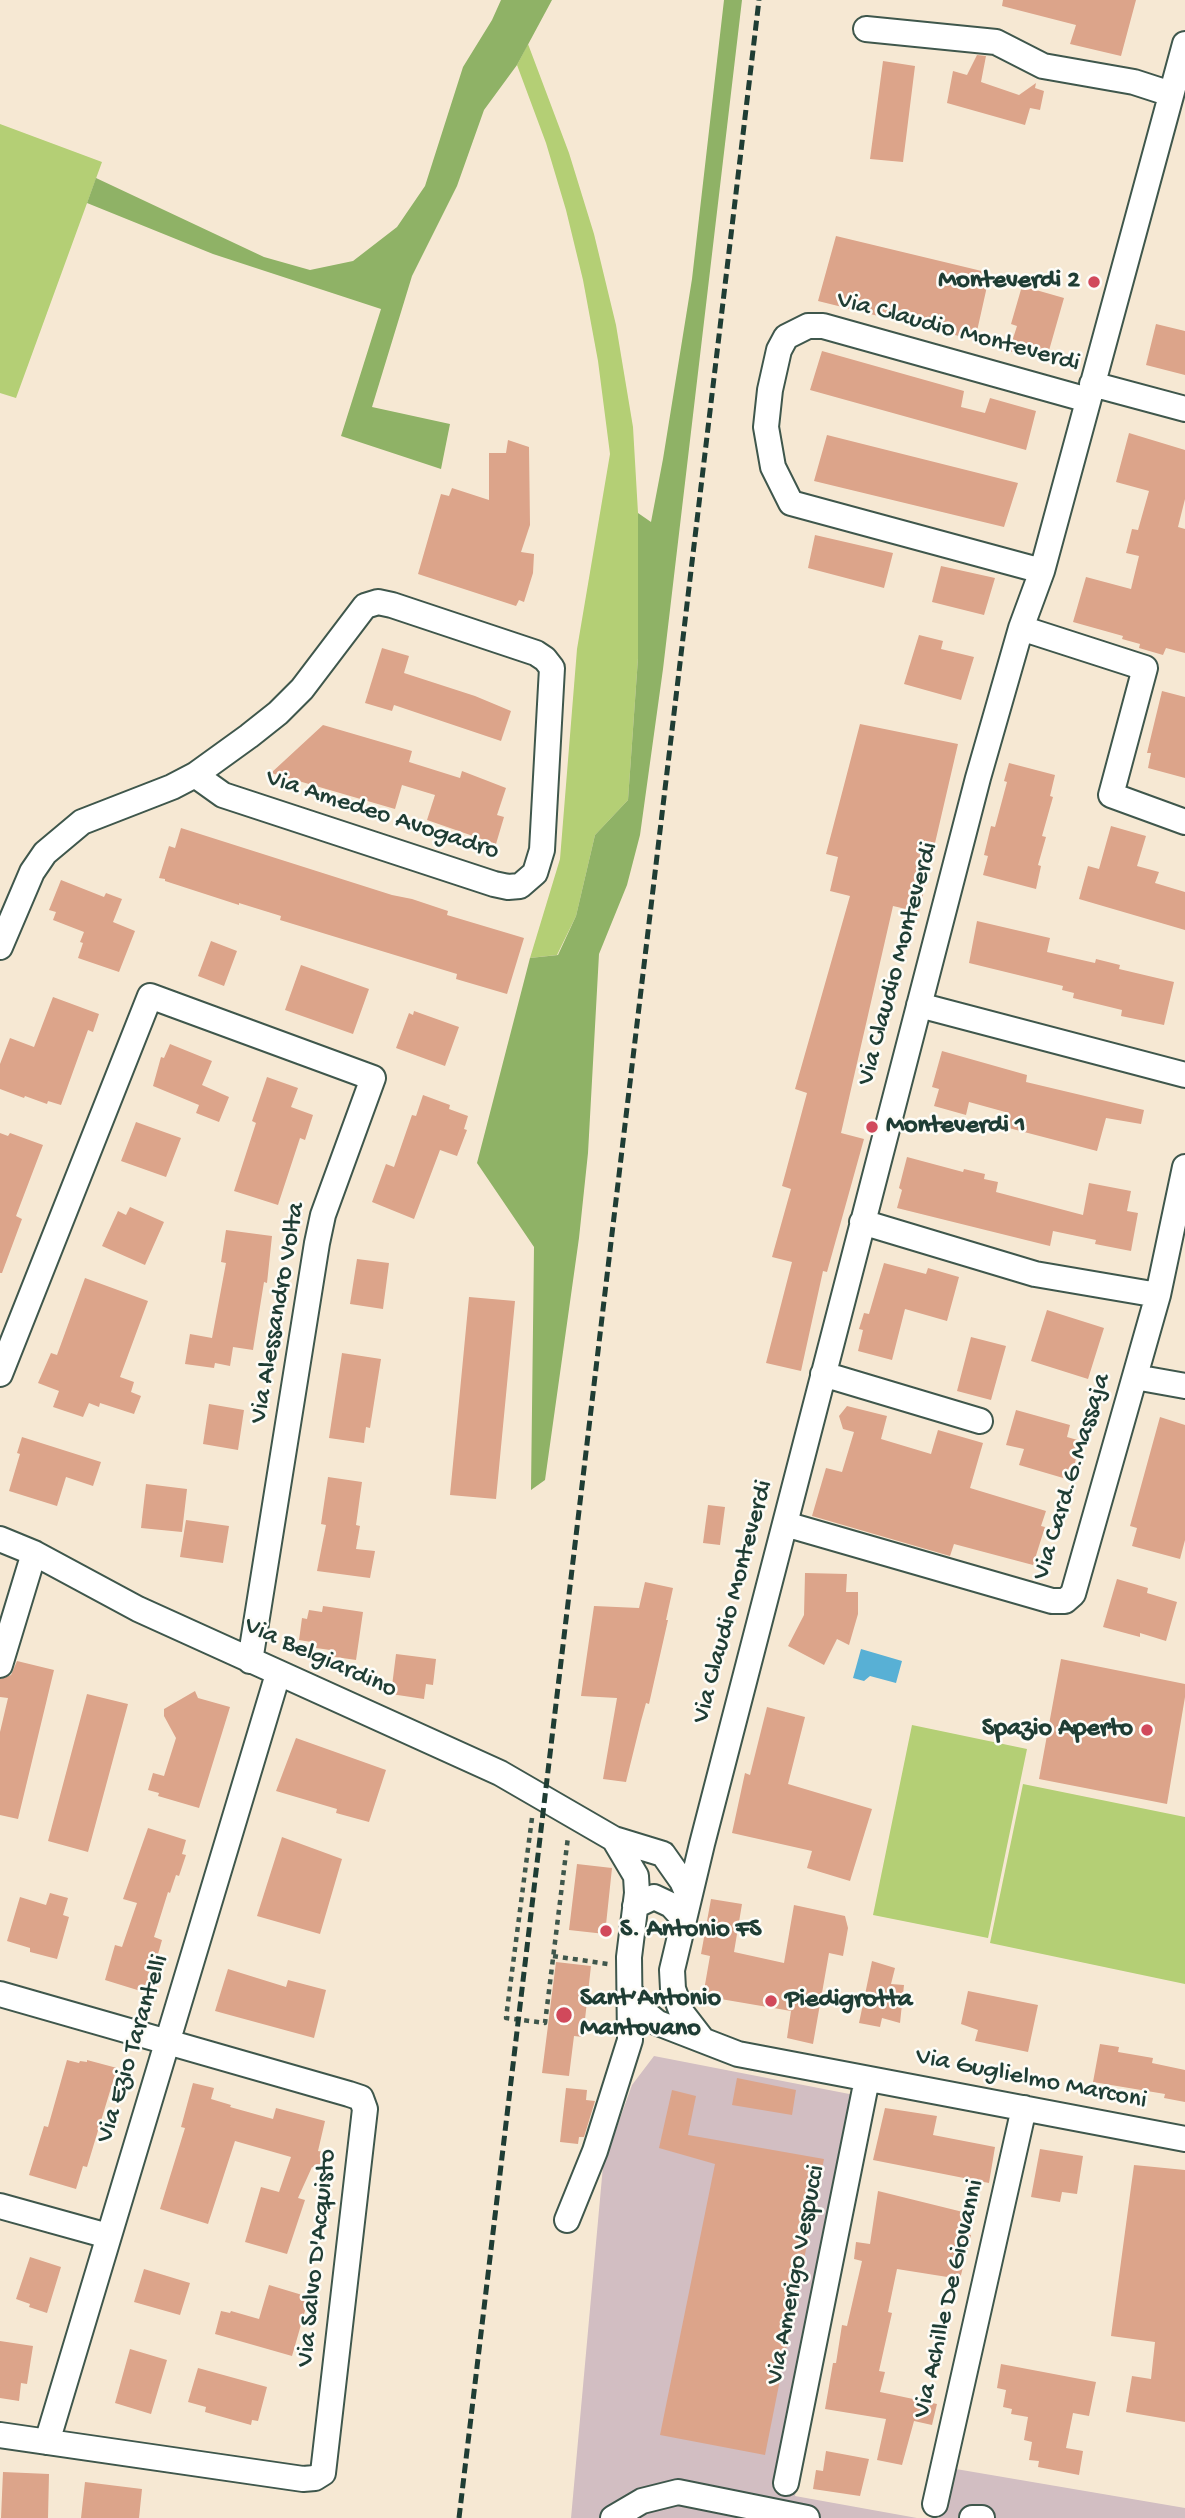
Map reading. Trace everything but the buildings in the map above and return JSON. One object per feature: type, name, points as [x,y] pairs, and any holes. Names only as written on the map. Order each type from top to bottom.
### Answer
[{"type":"street","points":[[866,29],[996,42],[1043,66],[1134,82],[1171,94]]},
{"type":"street","name":"Via Claudio Monteverdi","points":[[672,1970],[702,1844],[978,778],[1021,628],[1042,571],[1185,44]]},
{"type":"street","name":"Via Claudio Monteverdi","points":[[1042,571],[791,503],[773,467],[766,427],[769,390],[779,350],[786,337],[808,326],[823,326],[1090,392]]},
{"type":"street","points":[[1090,392],[1185,409]]},
{"type":"street","name":"Via Amedeo Avogadro","points":[[0,947],[32,872],[44,853],[82,822],[172,787],[195,775],[278,713],[302,689],[365,606],[378,602],[392,604],[536,653],[552,668],[542,850],[535,873],[520,886],[494,884],[223,795],[195,775]]},
{"type":"street","points":[[1021,628],[1145,668],[1111,795],[1185,822]]},
{"type":"street","name":"Via Alessandro Volta","points":[[0,1374],[149,996],[373,1078],[323,1215],[317,1243],[250,1661]]},
{"type":"street","points":[[919,1005],[1185,1075]]},
{"type":"street","name":"Via Card.G.Massaja","points":[[785,1524],[1052,1601],[1065,1601],[1073,1594],[1158,1295],[1185,1167]]},
{"type":"street","points":[[862,1222],[1035,1275],[1158,1295]]},
{"type":"street","points":[[823,1374],[980,1421]]},
{"type":"street","points":[[1135,1377],[1185,1386]]},
{"type":"street","name":"Via Belgiardino","points":[[0,1539],[34,1553],[138,1609],[499,1773],[614,1839],[663,1854],[670,1863]]},
{"type":"street","points":[[0,1665],[34,1553]]},
{"type":"street","name":"Via Ezio Tarantelli","points":[[47,2442],[278,1674]]},
{"type":"street","points":[[567,2220],[595,2151],[631,2040],[629,1972],[636,1876],[614,1839]]},
{"type":"street","points":[[635,1906],[648,1878],[702,1844]]},
{"type":"street","points":[[635,1906],[654,1897],[671,1905],[687,1908],[682,1881],[670,1863]]},
{"type":"street","points":[[629,1972],[638,1969],[652,1975],[672,1970],[673,1989],[682,2013],[702,2039]]},
{"type":"street","points":[[629,1972],[643,2011],[657,2023]]},
{"type":"street","name":"Via Salvo D'Acquisto","points":[[0,1994],[349,2094],[361,2098],[365,2109],[323,2473],[314,2478],[303,2479],[0,2435]]},
{"type":"street","points":[[631,2040],[670,2015],[679,2003]]},
{"type":"street","name":"Via Guglielmo Marconi","points":[[657,2023],[738,2053],[1185,2139]]},
{"type":"street","name":"Via Amerigo Vespucci","points":[[786,2483],[867,2079]]},
{"type":"street","name":"Via Achille De Giovanni","points":[[934,2504],[1024,2108]]},
{"type":"street","points":[[0,2206],[108,2236]]},
{"type":"street","points":[[613,2518],[642,2501],[678,2492],[807,2518]]},
{"type":"street","points":[[972,2518],[982,2518]]},
{"type":"path","points":[[535,1794],[506,2018],[545,2023],[571,1815]]},
{"type":"path","points":[[553,1956],[629,1972]]},
{"type":"shaded area","points":[[654,2056],[870,2098],[795,2496],[917,2518],[571,2518],[603,2166],[632,2085]]},
{"type":"shaded area","points":[[950,2468],[1185,2508],[1185,2518],[939,2518]]},
{"type":"green space","points":[[501,0],[552,0],[517,65],[484,110],[457,186],[412,276],[372,407],[450,424],[441,469],[341,436],[381,309],[213,254],[87,203],[96,178],[264,257],[310,270],[353,261],[397,227],[425,186],[463,67]]},
{"type":"green space","points":[[724,0],[742,0],[663,669],[640,835],[627,885],[599,954],[588,1153],[579,1238],[545,1480],[531,1490],[534,1247],[477,1163],[530,958],[558,955],[576,916],[595,835],[628,800],[638,658],[638,513],[651,522],[692,279]]},
{"type":"green space","points":[[528,44],[569,153],[594,234],[616,325],[633,427],[638,513],[638,658],[628,800],[595,835],[576,916],[557,955],[530,958],[560,859],[577,649],[610,454],[598,361],[583,280],[546,143],[517,65]]},
{"type":"green space","points":[[0,124],[102,162],[16,398],[0,393]]},
{"type":"green space","points":[[912,1725],[1027,1749],[988,1938],[873,1915]]},
{"type":"green space","points":[[1023,1784],[1185,1817],[1185,1984],[990,1943]]},
{"type":"water","points":[[861,1649],[902,1661],[896,1683],[870,1676],[864,1681],[853,1678]]},
{"type":"railway","points":[[459,2518],[759,0]]},
{"type":"place","name":"Monteverdi 2","points":[[1094,282]]},
{"type":"place","name":"Monteverdi 1","points":[[872,1127]]},
{"type":"place","name":"Spazio Aperto","points":[[1147,1730]]},
{"type":"place","name":"S. Antonio FS","points":[[606,1931]]},
{"type":"place","name":"Piedigrotta","points":[[771,2001]]},
{"type":"place","name":"Sant’Antonio Mantovano","points":[[564,2015]]}]
